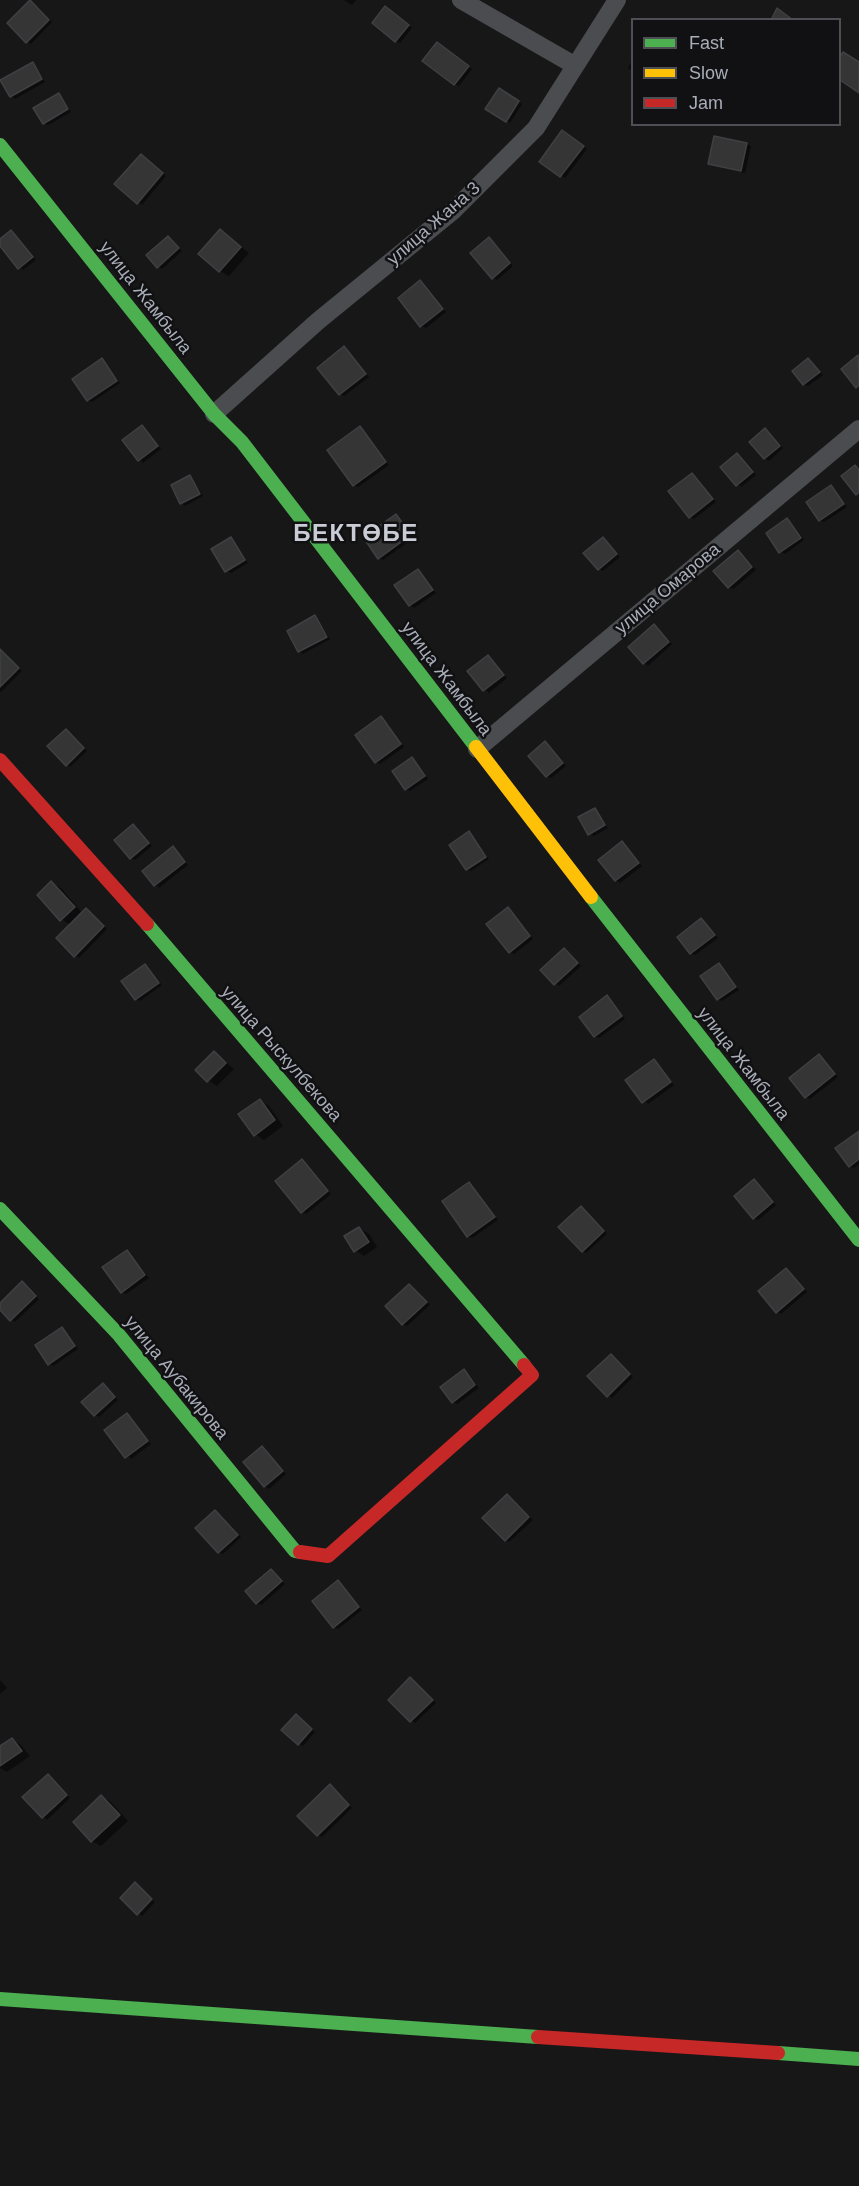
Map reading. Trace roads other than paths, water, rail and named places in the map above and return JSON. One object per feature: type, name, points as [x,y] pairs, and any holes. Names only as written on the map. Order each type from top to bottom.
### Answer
[{"type":"street","points":[[461,0],[574,65]]},
{"type":"street","name":"улица Жана 3","points":[[214,414],[318,321],[454,210],[536,128],[617,0]]},
{"type":"street","name":"улица Жамбыла","points":[[0,145],[214,414],[242,442],[477,749],[859,1240]]},
{"type":"street","name":"улица Омарова","points":[[477,749],[859,429]]},
{"type":"street","name":"улица Рыскулбекова","points":[[0,760],[151,929],[532,1375],[328,1556]]},
{"type":"street","name":"улица Аубакирова","points":[[0,1209],[119,1335],[295,1551],[328,1556]]},
{"type":"street","points":[[0,1999],[859,2060]]},
{"type":"district","name":"БЕКТӨБЕ","points":[[356,534]]}]
